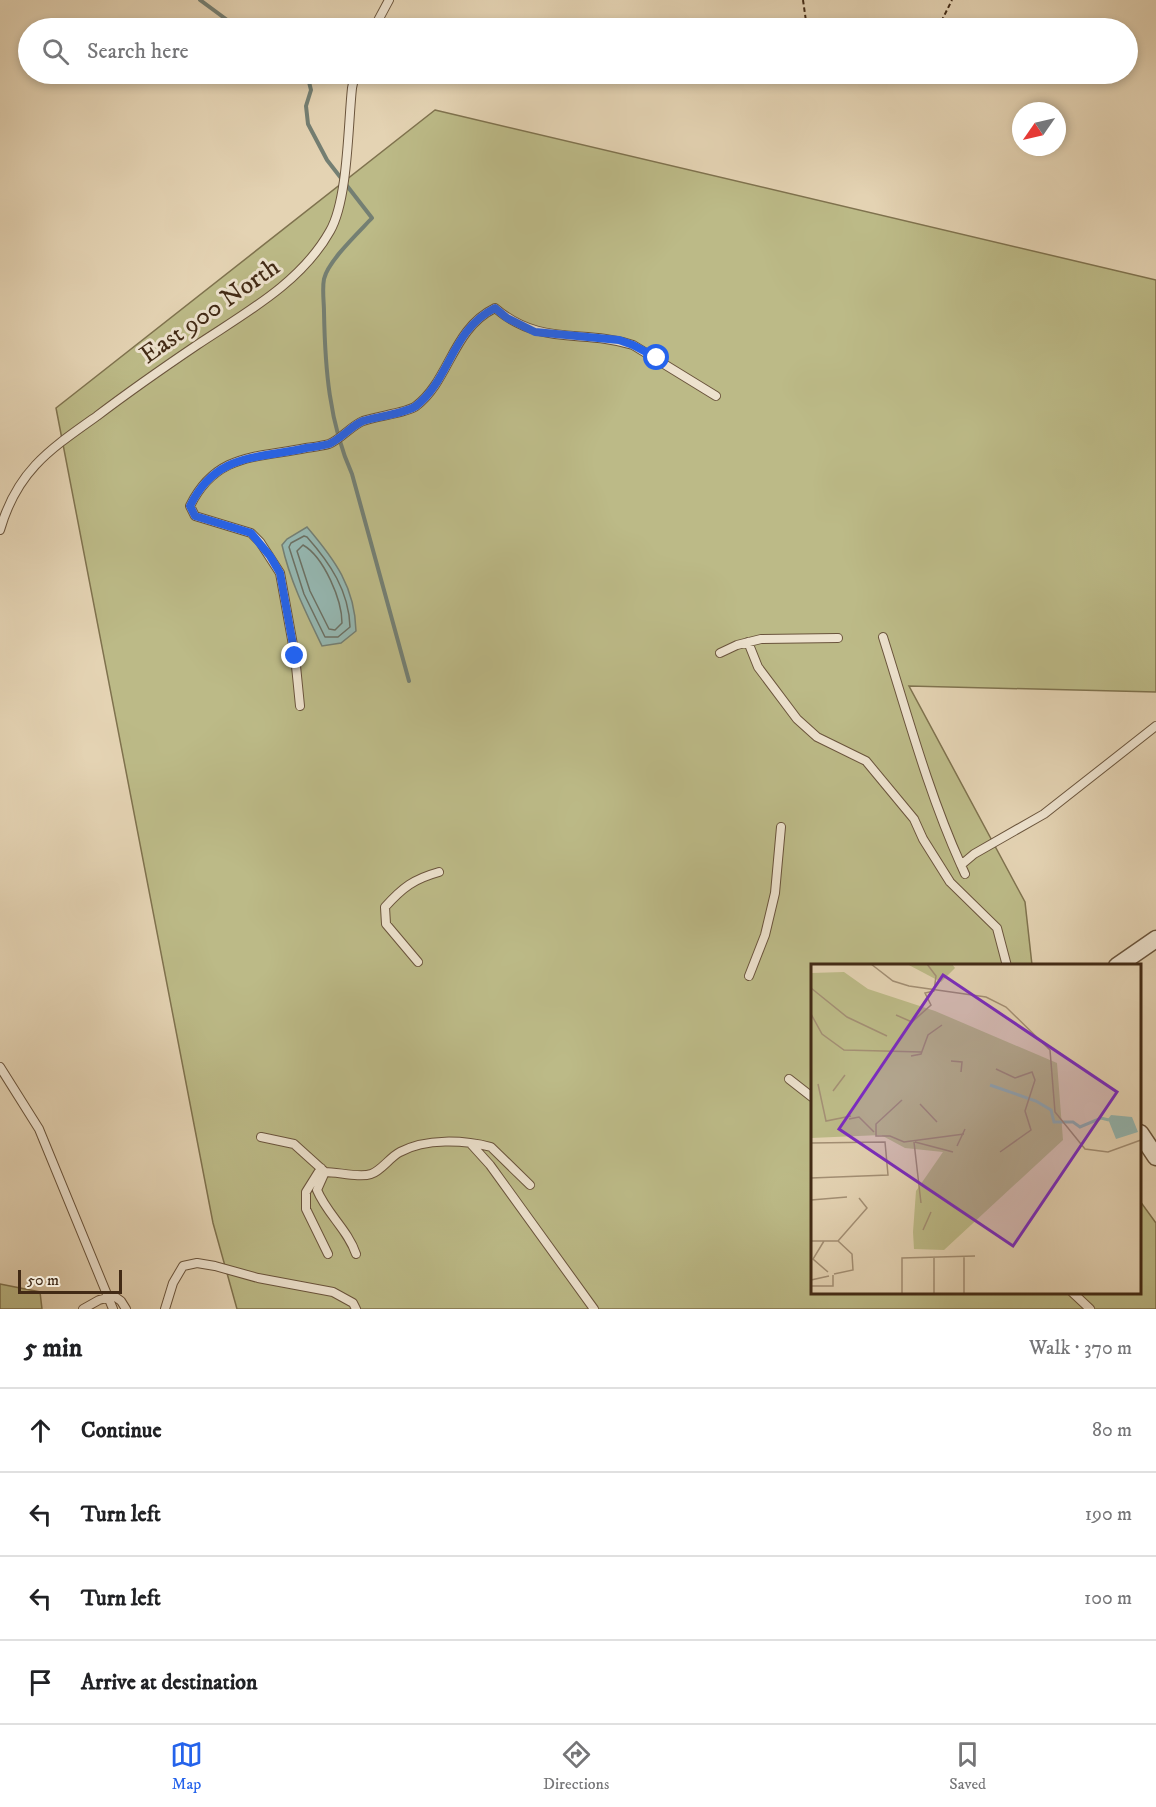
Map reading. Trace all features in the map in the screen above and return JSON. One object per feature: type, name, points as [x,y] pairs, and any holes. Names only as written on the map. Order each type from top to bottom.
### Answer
[{"type":"street","points":[[1120,964],[1156,939]]},
{"type":"street","points":[[1141,1134],[1156,1157]]},
{"type":"lane","points":[[379,18],[389,0]]},
{"type":"lane","name":"East 900 North","points":[[0,530],[5,511],[19,485],[37,462],[53,447],[150,377],[262,302],[301,270],[319,249],[331,230],[339,206],[354,84]]},
{"type":"lane","points":[[300,706],[295,656],[280,573],[260,542],[251,533],[195,516],[190,506],[198,489],[221,468],[241,459],[329,444],[361,422],[415,407],[434,385],[459,341],[482,314],[495,308],[507,318],[535,332],[619,340],[633,345],[716,396]]},
{"type":"lane","points":[[883,637],[936,799],[965,874]]},
{"type":"lane","points":[[720,653],[761,639],[838,638]]},
{"type":"lane","points":[[747,642],[758,667],[797,720],[818,737],[866,761],[914,819],[923,839],[950,882],[997,928],[1006,964]]},
{"type":"lane","points":[[961,865],[974,854],[1044,814],[1156,726]]},
{"type":"lane","points":[[749,976],[765,935],[775,893],[781,827]]},
{"type":"lane","points":[[418,962],[386,924],[386,907],[399,891],[418,878],[439,872]]},
{"type":"lane","points":[[0,1067],[39,1128],[113,1309]]},
{"type":"lane","points":[[789,1079],[811,1095]]},
{"type":"lane","points":[[261,1137],[294,1144],[323,1170],[363,1175],[373,1174],[402,1151],[425,1144],[471,1144],[491,1147],[530,1185]]},
{"type":"lane","points":[[471,1144],[497,1174],[594,1309]]},
{"type":"lane","points":[[323,1170],[306,1192],[306,1209],[328,1254]]},
{"type":"lane","points":[[323,1170],[317,1190],[323,1204],[351,1240],[356,1254]]},
{"type":"lane","points":[[165,1309],[173,1283],[183,1266],[197,1263],[258,1278],[333,1292],[353,1303],[356,1309]]},
{"type":"lane","points":[[1073,1294],[1090,1309]]},
{"type":"lane","points":[[83,1309],[114,1296],[126,1309]]},
{"type":"path","points":[[803,0],[806,18]]},
{"type":"path","points":[[943,18],[952,0]]},
{"type":"shaded area","points":[[435,110],[1156,280],[1156,692],[909,686],[1025,902],[1032,964],[811,964],[811,1294],[1141,1294],[1141,1202],[1156,1223],[1156,1309],[237,1309],[213,1223],[56,408]]},
{"type":"shaded area","points":[[0,1284],[40,1292],[42,1309],[0,1309]]},
{"type":"water","points":[[307,527],[335,563],[352,601],[356,631],[341,643],[322,646],[299,597],[285,558],[282,545],[287,539]]},
{"type":"waterway","points":[[200,0],[224,18]]},
{"type":"waterway","points":[[310,84],[311,90],[306,106],[308,124],[327,160],[372,218],[338,255],[324,279],[326,353],[333,415],[338,435],[352,474],[409,681]]},
{"type":"route","points":[[295,656],[280,573],[270,556],[251,533],[195,516],[190,506],[198,489],[221,468],[241,459],[329,444],[361,422],[415,407],[434,385],[459,341],[482,314],[495,308],[520,326],[535,332],[619,340],[657,358]]}]
